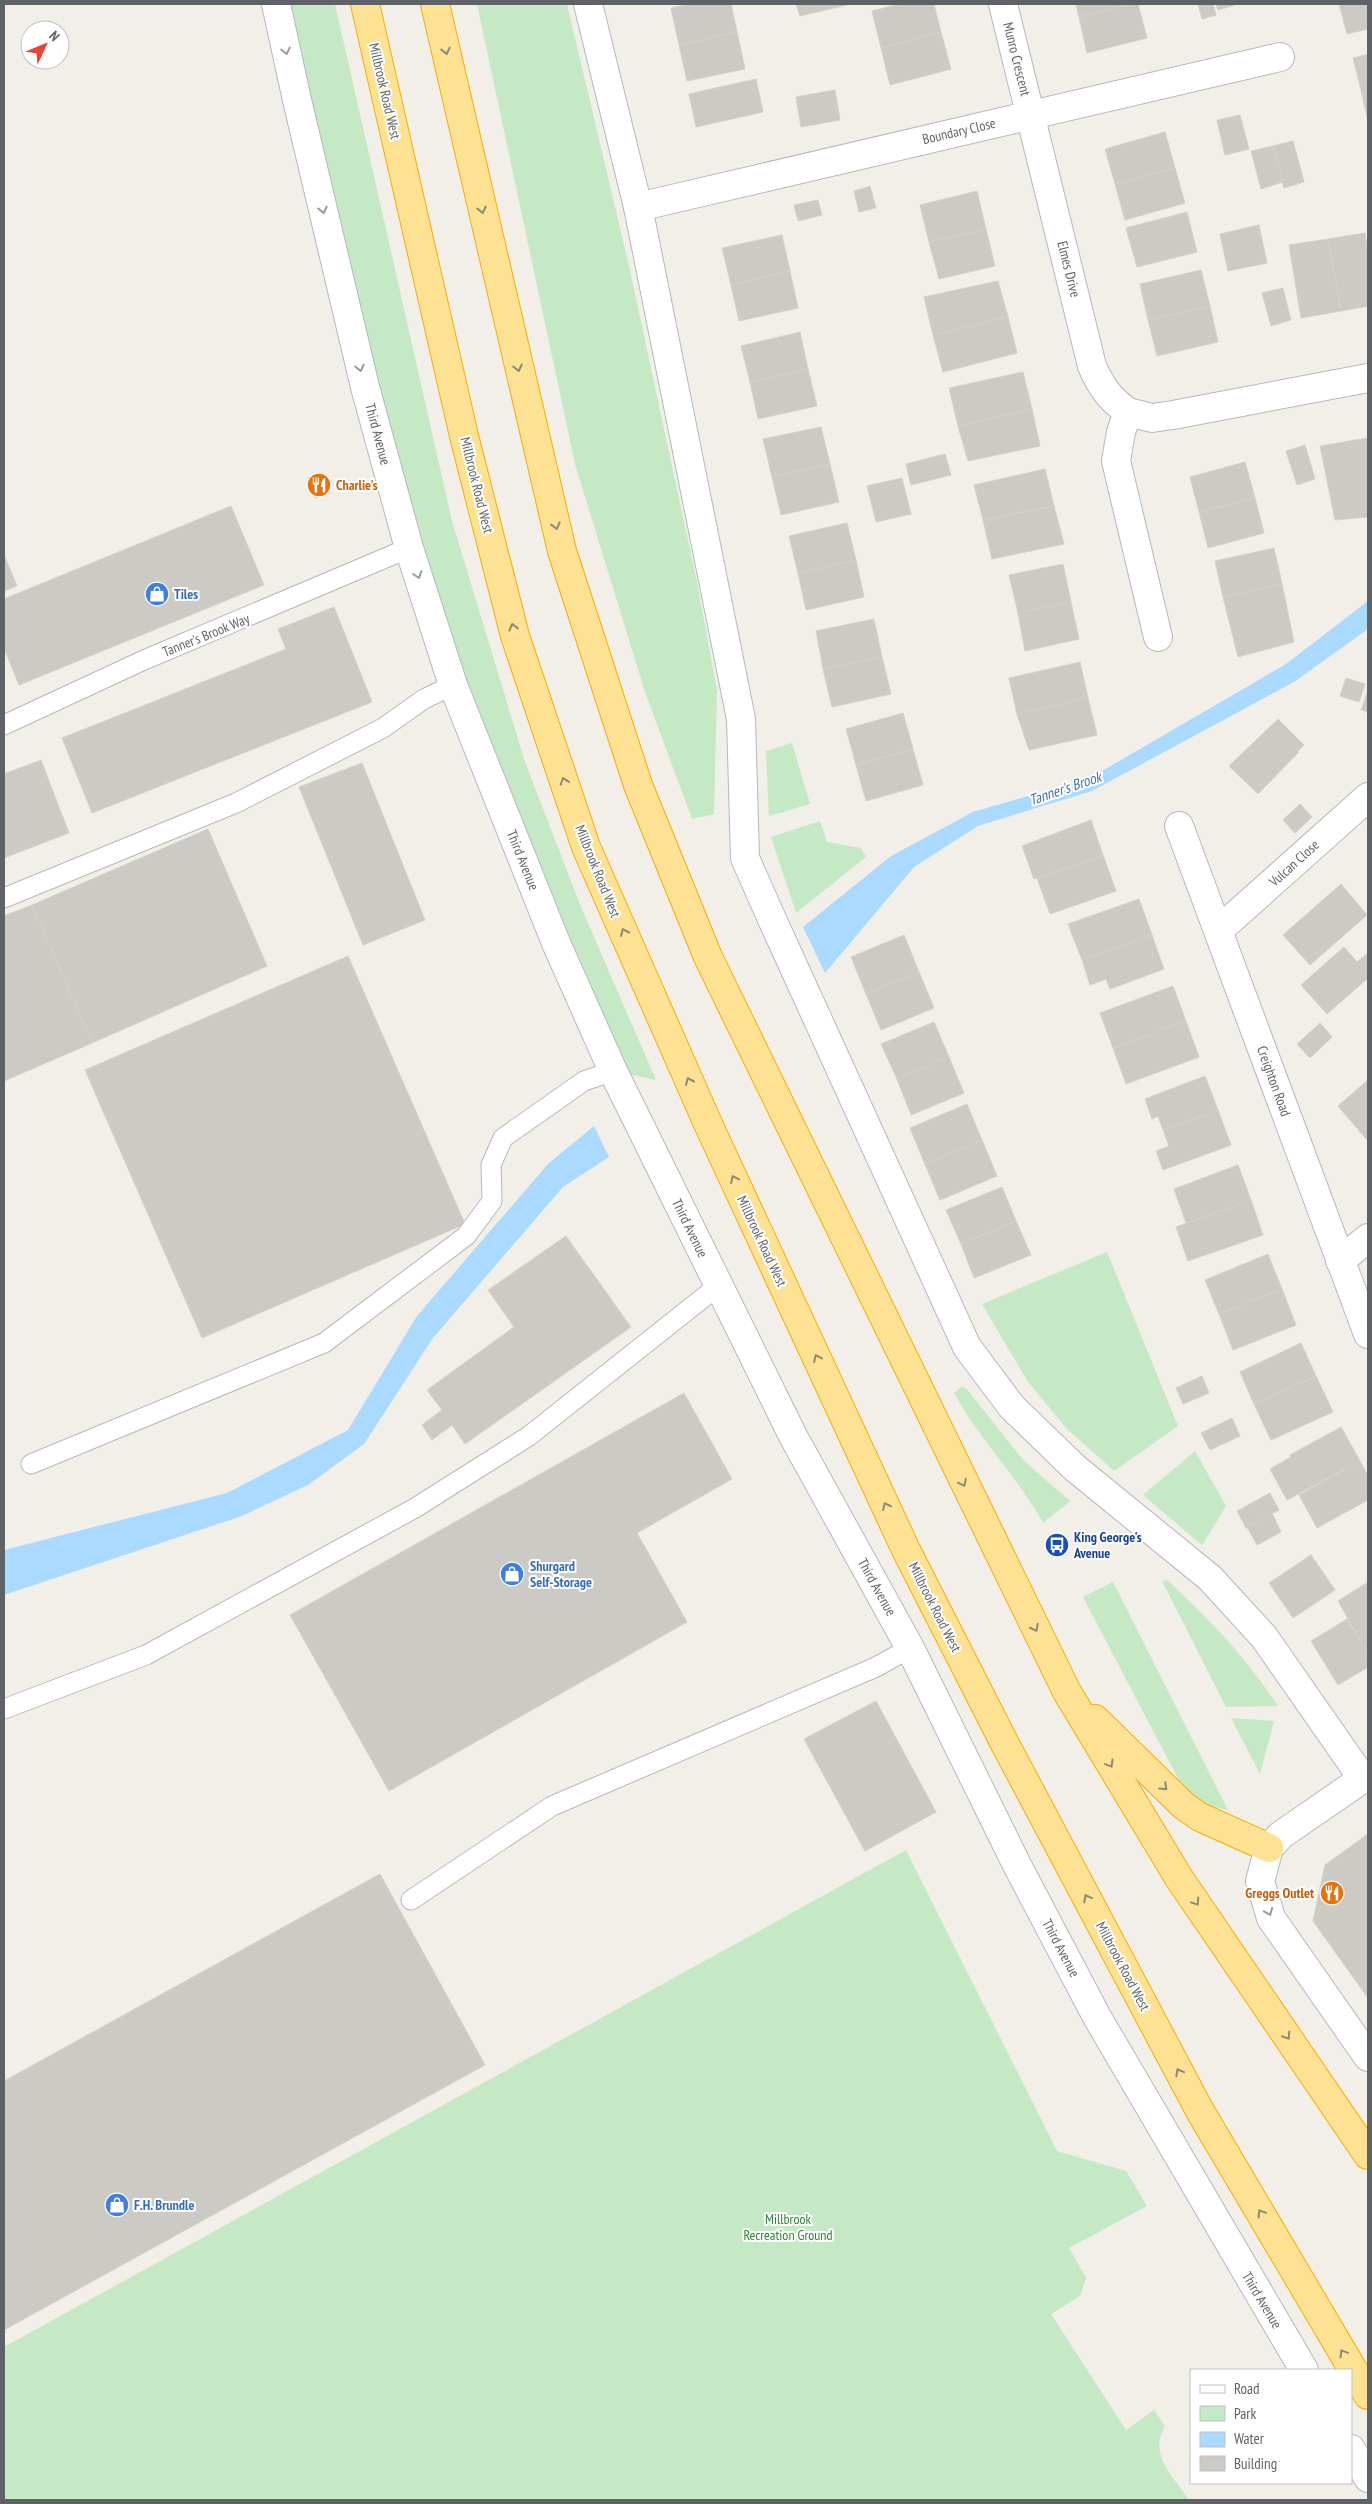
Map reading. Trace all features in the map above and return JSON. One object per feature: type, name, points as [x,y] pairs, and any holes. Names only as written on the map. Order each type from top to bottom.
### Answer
[{"type":"highway","name":"Millbrook Road West","points":[[364,4],[464,436],[515,636],[586,846],[709,1126],[911,1559],[1005,1744],[1200,2111],[1368,2395]]},
{"type":"highway","points":[[435,4],[562,551],[638,786],[712,966],[1067,1692],[1179,1878],[1368,2155]]},
{"type":"highway","points":[[1067,1692],[1184,1806],[1200,1817],[1270,1848]]},
{"type":"street","name":"Third Avenue","points":[[276,4],[296,100],[365,387],[409,548],[453,685],[556,943],[613,1071],[718,1286],[793,1436],[910,1648],[1017,1866],[1097,2017],[1303,2369]]},
{"type":"street","points":[[588,4],[638,207],[742,719],[746,858],[967,1347],[1012,1407],[1075,1468],[1210,1578],[1264,1637],[1366,1777],[1281,1835],[1270,1848],[1260,1881],[1271,1918],[1368,2057]]},
{"type":"street","name":"Munro Crescent","points":[[1003,4],[1030,114]]},
{"type":"street","name":"Boundary Close","points":[[638,207],[1280,57]]},
{"type":"street","name":"Elmes Drive","points":[[1030,114],[1092,366],[1100,386],[1113,401],[1128,412],[1152,418],[1368,378]]},
{"type":"street","points":[[1128,412],[1121,432],[1116,461],[1158,637]]},
{"type":"street","name":"Vulcan Close","points":[[1219,930],[1368,797]]},
{"type":"street","name":"Creighton Road","points":[[1179,826],[1368,1334]]},
{"type":"street","points":[[1340,1262],[1368,1238]]},
{"type":"street","points":[[1352,2451],[1368,2478]]},
{"type":"lane","name":"Tanner's Brook Way","points":[[4,725],[144,660],[409,548]]},
{"type":"lane","points":[[4,898],[236,803],[383,728],[424,699],[453,685]]},
{"type":"lane","points":[[31,1464],[324,1343],[466,1236],[492,1202],[491,1165],[503,1138],[584,1080],[613,1071]]},
{"type":"lane","points":[[4,1709],[146,1655],[415,1508],[529,1436],[718,1286]]},
{"type":"lane","points":[[411,1900],[552,1806],[876,1667],[910,1648]]},
{"type":"green space","points":[[287,4],[335,4],[452,521],[525,762],[581,907],[656,1080],[619,1072],[516,829],[398,482]]},
{"type":"green space","points":[[477,4],[567,4],[629,266],[697,582],[717,690],[714,814],[692,819],[645,692],[575,464]]},
{"type":"green space","points":[[792,743],[810,804],[769,816],[766,751]]},
{"type":"green space","points":[[820,821],[827,842],[861,848],[866,857],[796,913],[771,837]]},
{"type":"green space","points":[[1107,1252],[1178,1426],[1114,1471],[1066,1428],[1028,1382],[982,1304]]},
{"type":"green space","points":[[961,1387],[966,1388],[1024,1461],[1070,1501],[1043,1523],[1022,1490],[964,1410],[954,1393]]},
{"type":"green space","points":[[1195,1451],[1226,1506],[1202,1545],[1143,1495]]},
{"type":"green space","points":[[1167,1580],[1226,1639],[1253,1671],[1278,1706],[1226,1707],[1162,1581]]},
{"type":"green space","points":[[1113,1582],[1228,1810],[1209,1806],[1182,1786],[1083,1597]]},
{"type":"green space","points":[[1231,1718],[1274,1721],[1260,1774]]},
{"type":"green space","name":"Millbrook Recreation Ground","points":[[906,1850],[1057,2151],[1126,2171],[1147,2206],[1069,2248],[1086,2278],[1080,2296],[1051,2314],[1126,2430],[1154,2410],[1165,2426],[1160,2437],[1161,2456],[1170,2474],[1189,2500],[4,2500],[4,2347]]},
{"type":"water","name":"Tanner's Brook","points":[[1368,601],[1368,629],[1294,682],[1092,791],[978,826],[914,867],[825,973],[803,927],[891,856],[973,812],[1090,778],[1286,664]]},
{"type":"water","points":[[594,1126],[609,1157],[563,1187],[433,1338],[364,1444],[308,1485],[242,1516],[4,1595],[4,1550],[227,1493],[348,1430],[417,1316],[548,1164]]},
{"type":"building","points":[[690,4],[731,4],[737,32],[679,45],[671,8]]},
{"type":"building","points":[[796,4],[847,4],[847,5],[800,16]]},
{"type":"building","points":[[900,4],[934,4],[941,32],[881,48],[872,11]]},
{"type":"building","points":[[1076,4],[1133,4],[1079,17]]},
{"type":"building","points":[[1138,4],[1147,38],[1087,53],[1079,17]]},
{"type":"building","points":[[1198,4],[1213,4],[1216,15],[1202,19]]},
{"type":"building","points":[[1216,4],[1235,4],[1235,5],[1218,10]]},
{"type":"building","points":[[1339,4],[1368,4],[1368,29],[1347,34]]},
{"type":"building","points":[[737,32],[745,69],[687,81],[679,45]]},
{"type":"building","points":[[941,32],[951,69],[890,85],[881,48]]},
{"type":"building","points":[[1368,54],[1368,92],[1362,94],[1353,58]]},
{"type":"building","points":[[756,79],[763,112],[696,127],[689,94]]},
{"type":"building","points":[[835,90],[840,120],[801,127],[796,97]]},
{"type":"building","points":[[1368,92],[1368,122],[1362,94]]},
{"type":"building","points":[[1240,115],[1249,149],[1225,155],[1217,120]]},
{"type":"building","points":[[1165,132],[1175,168],[1115,184],[1105,149]]},
{"type":"building","points":[[1293,141],[1304,182],[1284,188],[1273,146]]},
{"type":"building","points":[[1273,146],[1283,182],[1261,189],[1251,151]]},
{"type":"building","points":[[1175,168],[1185,203],[1125,220],[1115,184]]},
{"type":"building","points":[[870,186],[876,208],[859,212],[854,191]]},
{"type":"building","points":[[977,191],[986,229],[929,242],[920,205]]},
{"type":"building","points":[[818,200],[822,215],[798,221],[794,205]]},
{"type":"building","points":[[1187,212],[1197,252],[1137,267],[1126,228]]},
{"type":"building","points":[[1259,225],[1267,263],[1228,271],[1220,234]]},
{"type":"building","points":[[986,229],[995,266],[939,279],[929,242]]},
{"type":"building","points":[[1365,233],[1368,254],[1368,306],[1341,311],[1328,239]]},
{"type":"building","points":[[782,235],[790,271],[731,285],[722,248]]},
{"type":"building","points":[[1328,239],[1341,311],[1301,318],[1289,245]]},
{"type":"building","points":[[1201,270],[1210,306],[1148,320],[1140,284]]},
{"type":"building","points":[[790,271],[798,308],[739,321],[731,285]]},
{"type":"building","points":[[998,281],[1008,317],[933,335],[924,297]]},
{"type":"building","points":[[1283,288],[1291,320],[1271,326],[1262,293]]},
{"type":"building","points":[[1210,306],[1218,342],[1157,356],[1148,320]]},
{"type":"building","points":[[1008,317],[1017,353],[943,372],[933,335]]},
{"type":"building","points":[[800,332],[808,369],[750,382],[741,346]]},
{"type":"building","points":[[808,369],[817,406],[758,419],[750,382]]},
{"type":"building","points":[[1023,372],[1032,409],[958,426],[949,388]]},
{"type":"building","points":[[1032,409],[1040,446],[968,461],[958,426]]},
{"type":"building","points":[[821,427],[830,464],[772,477],[763,439]]},
{"type":"building","points":[[1368,438],[1368,517],[1335,520],[1320,446]]},
{"type":"building","points":[[1305,445],[1315,479],[1297,485],[1286,451]]},
{"type":"building","points":[[945,454],[951,475],[911,485],[906,464]]},
{"type":"building","points":[[1245,462],[1255,498],[1199,512],[1190,477]]},
{"type":"building","points":[[830,464],[839,502],[781,515],[772,477]]},
{"type":"building","points":[[1045,469],[1054,506],[983,520],[974,485]]},
{"type":"building","name":"Charlie's","points":[[322,473],[330,493],[315,498],[308,478]]},
{"type":"building","points":[[902,478],[911,514],[876,522],[867,486]]},
{"type":"building","points":[[1255,498],[1264,533],[1208,548],[1199,512]]},
{"type":"building","points":[[231,506],[264,585],[19,685],[4,648],[4,599]]},
{"type":"building","points":[[1054,506],[1064,544],[992,559],[983,520]]},
{"type":"building","points":[[847,523],[856,560],[798,573],[789,536]]},
{"type":"building","points":[[1274,548],[1282,584],[1223,597],[1215,561]]},
{"type":"building","points":[[4,555],[17,586],[4,591]]},
{"type":"building","points":[[856,560],[864,597],[806,610],[798,573]]},
{"type":"building","points":[[1063,564],[1071,602],[1018,613],[1009,575]]},
{"type":"building","points":[[1282,584],[1294,642],[1238,657],[1223,597]]},
{"type":"building","points":[[1071,602],[1079,639],[1025,651],[1018,613]]},
{"type":"building","points":[[334,607],[372,702],[92,813],[62,738],[286,649],[278,629]]},
{"type":"building","points":[[874,619],[882,657],[823,669],[816,631]]},
{"type":"building","points":[[882,657],[891,694],[832,707],[823,669]]},
{"type":"building","points":[[1080,662],[1088,698],[1017,714],[1009,678]]},
{"type":"building","points":[[1346,678],[1365,684],[1359,702],[1340,696]]},
{"type":"building","points":[[1368,690],[1368,712],[1361,710]]},
{"type":"building","points":[[1088,698],[1097,735],[1029,750],[1017,714]]},
{"type":"building","points":[[903,713],[913,749],[856,765],[846,729]]},
{"type":"building","points":[[1278,719],[1304,745],[1258,794],[1229,766]]},
{"type":"building","points":[[913,749],[923,785],[866,801],[856,765]]},
{"type":"building","points":[[41,760],[69,833],[4,858],[4,774]]},
{"type":"building","points":[[362,763],[425,920],[363,945],[299,787]]},
{"type":"building","points":[[1300,804],[1312,817],[1295,833],[1283,820]]},
{"type":"building","points":[[1091,820],[1103,855],[1034,879],[1022,846]]},
{"type":"building","points":[[208,829],[267,966],[92,1043],[32,905]]},
{"type":"building","points":[[1103,855],[1116,891],[1050,914],[1037,878]]},
{"type":"building","points":[[1341,884],[1367,915],[1310,965],[1283,935]]},
{"type":"building","points":[[1139,899],[1152,935],[1082,960],[1068,924]]},
{"type":"building","points":[[32,905],[92,1043],[4,1081],[4,916]]},
{"type":"building","points":[[904,935],[919,972],[866,994],[851,957]]},
{"type":"building","points":[[1152,935],[1164,969],[1110,989],[1106,979],[1090,985],[1082,960]]},
{"type":"building","points":[[1344,947],[1357,962],[1368,953],[1368,978],[1327,1014],[1301,985]]},
{"type":"building","points":[[348,956],[465,1224],[202,1338],[85,1070]]},
{"type":"building","points":[[919,972],[934,1008],[881,1030],[866,994]]},
{"type":"building","points":[[1173,986],[1186,1021],[1113,1048],[1100,1013]]},
{"type":"building","points":[[1186,1021],[1199,1057],[1126,1084],[1113,1048]]},
{"type":"building","points":[[934,1022],[949,1057],[897,1079],[881,1044]]},
{"type":"building","points":[[1320,1023],[1332,1037],[1310,1058],[1297,1044]]},
{"type":"building","points":[[949,1057],[964,1093],[911,1115],[897,1079]]},
{"type":"building","points":[[1205,1076],[1218,1110],[1163,1130],[1158,1116],[1152,1119],[1145,1099]]},
{"type":"building","points":[[1368,1080],[1368,1141],[1338,1106]]},
{"type":"building","points":[[967,1104],[982,1140],[925,1164],[910,1128]]},
{"type":"building","points":[[1218,1110],[1231,1145],[1163,1170],[1156,1151],[1169,1146],[1163,1130]]},
{"type":"building","points":[[982,1140],[997,1176],[940,1200],[925,1164]]},
{"type":"building","points":[[1238,1165],[1251,1200],[1186,1223],[1174,1189]]},
{"type":"building","points":[[1002,1187],[1016,1221],[961,1244],[946,1210]]},
{"type":"building","points":[[1251,1200],[1263,1235],[1188,1261],[1176,1227]]},
{"type":"building","points":[[1016,1221],[1031,1255],[974,1278],[961,1244]]},
{"type":"building","points":[[566,1236],[631,1327],[465,1444],[452,1425],[432,1440],[422,1425],[442,1410],[427,1390],[514,1327],[488,1290]]},
{"type":"building","points":[[1268,1254],[1282,1289],[1219,1314],[1205,1280]]},
{"type":"building","points":[[1282,1289],[1296,1325],[1233,1350],[1219,1314]]},
{"type":"building","points":[[1301,1343],[1316,1376],[1254,1404],[1240,1372]]},
{"type":"building","points":[[1202,1376],[1209,1393],[1183,1404],[1176,1388]]},
{"type":"building","points":[[1316,1376],[1333,1412],[1271,1440],[1254,1404]]},
{"type":"building","name":"Shurgard Self-Storage","points":[[684,1393],[732,1479],[637,1533],[687,1622],[389,1791],[290,1615]]},
{"type":"building","points":[[1232,1418],[1240,1436],[1210,1450],[1201,1433]]},
{"type":"building","points":[[1341,1427],[1360,1461],[1287,1500],[1270,1469],[1291,1457],[1290,1455]]},
{"type":"building","points":[[1360,1461],[1368,1476],[1368,1500],[1317,1528],[1299,1495]]},
{"type":"building","points":[[1270,1493],[1279,1510],[1246,1528],[1237,1511]]},
{"type":"building","points":[[1272,1513],[1281,1532],[1257,1545],[1247,1527]]},
{"type":"building","points":[[1311,1555],[1335,1590],[1293,1618],[1269,1583]]},
{"type":"building","points":[[1368,1582],[1368,1654],[1338,1601]]},
{"type":"building","points":[[1347,1619],[1368,1654],[1368,1667],[1338,1685],[1311,1641]]},
{"type":"building","points":[[876,1701],[936,1812],[865,1851],[804,1739]]},
{"type":"building","points":[[1368,1834],[1368,1998],[1313,1921],[1325,1865]]},
{"type":"building","name":"F.H. Brundle","points":[[380,1874],[485,2065],[4,2330],[4,2081]]},
{"type":"place","name":"Charlie's","points":[[319,485]]},
{"type":"place","name":"Tiles","points":[[157,594]]},
{"type":"place","name":"King George's Avenue","points":[[1057,1545]]},
{"type":"place","name":"Shurgard Self-Storage","points":[[512,1574]]},
{"type":"place","name":"Greggs Outlet","points":[[1332,1893]]},
{"type":"place","name":"F.H. Brundle","points":[[117,2205]]}]
